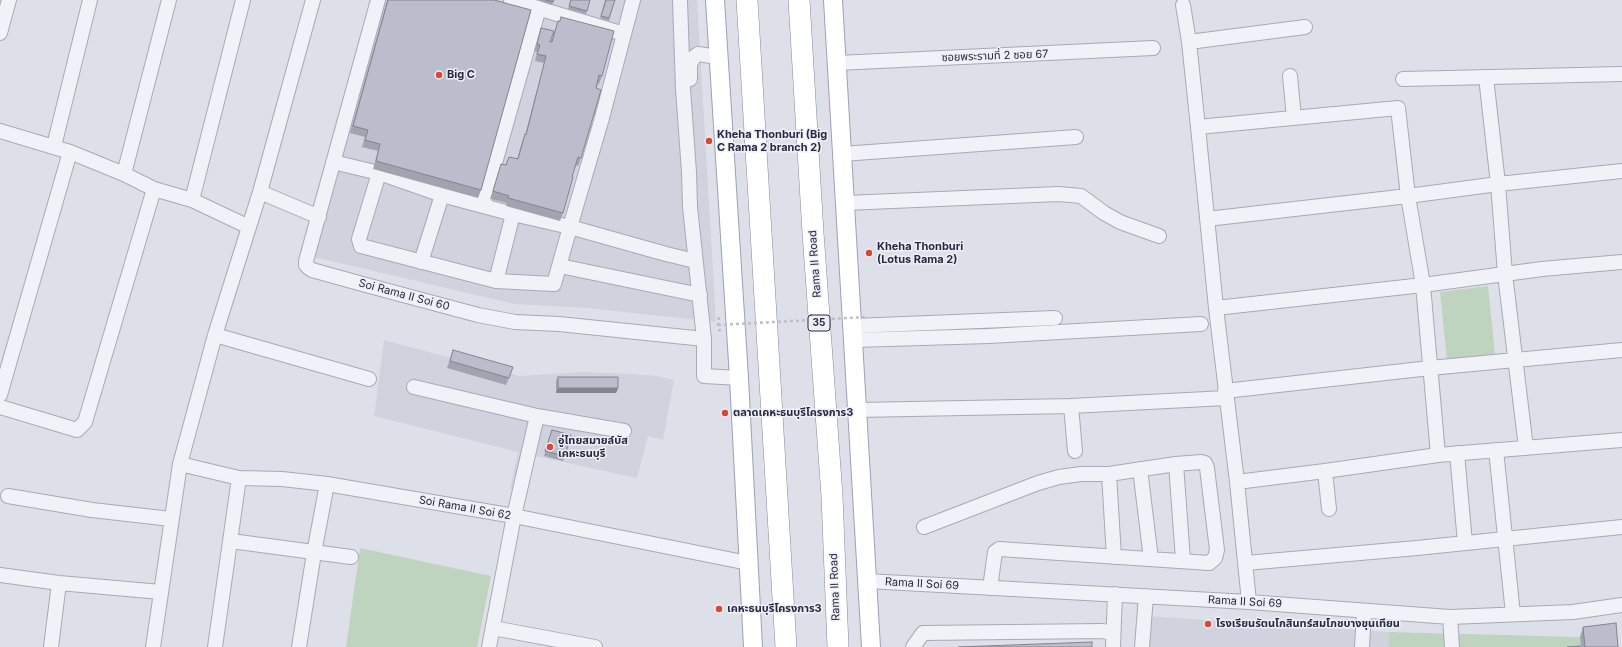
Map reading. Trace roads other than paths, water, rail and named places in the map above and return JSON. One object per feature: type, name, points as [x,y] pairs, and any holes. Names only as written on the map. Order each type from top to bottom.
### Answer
[{"type":"highway","points":[[747,0],[786,647]]},
{"type":"highway","name":"Rama II Road","points":[[799,0],[812,233],[832,496],[838,647]]},
{"type":"main road","points":[[715,0],[739,378],[753,647]]},
{"type":"main road","points":[[833,0],[844,203],[857,328],[858,410],[871,647]]},
{"type":"street","points":[[0,33],[9,0]]},
{"type":"street","points":[[54,146],[90,0]]},
{"type":"street","points":[[124,174],[169,0]]},
{"type":"street","points":[[192,200],[243,0]]},
{"type":"street","points":[[153,647],[180,464],[215,335],[260,192],[313,0]]},
{"type":"street","name":"Soi Rama II Soi 60","points":[[378,0],[306,265],[312,270],[478,315],[515,322],[559,324],[704,338]]},
{"type":"street","points":[[510,0],[624,34]]},
{"type":"street","points":[[379,173],[359,239],[362,246],[496,281],[554,284],[602,118],[633,0]]},
{"type":"street","points":[[680,0],[683,89],[690,207],[704,338],[704,376],[739,378]]},
{"type":"street","points":[[1183,5],[1189,42],[1216,308],[1237,482],[1249,602]]},
{"type":"street","points":[[483,206],[539,8]]},
{"type":"street","points":[[1189,42],[1305,27]]},
{"type":"street","name":"ซอยพระรามที่ 2 ซอย 67","points":[[837,63],[1153,48]]},
{"type":"street","points":[[686,130],[690,104],[691,60],[698,54],[718,57]]},
{"type":"street","points":[[1402,79],[1622,74]]},
{"type":"street","points":[[1290,76],[1294,118]]},
{"type":"street","points":[[1486,77],[1498,184],[1505,274],[1526,448]]},
{"type":"street","points":[[1198,127],[1398,108],[1408,196],[1422,284],[1438,455]]},
{"type":"street","points":[[0,130],[70,152],[124,174],[154,189],[192,200],[249,227]]},
{"type":"street","points":[[842,154],[1076,137]]},
{"type":"street","points":[[0,395],[70,152]]},
{"type":"street","points":[[333,162],[379,173],[442,195],[513,214],[570,227],[695,261]]},
{"type":"street","points":[[1207,219],[1498,184],[1622,171]]},
{"type":"street","points":[[0,407],[77,430],[85,422],[154,189]]},
{"type":"street","points":[[260,192],[319,217]]},
{"type":"street","points":[[844,203],[1059,194],[1081,196],[1104,213],[1120,222],[1160,236]]},
{"type":"street","points":[[421,262],[442,195]]},
{"type":"street","points":[[496,281],[513,214]]},
{"type":"street","points":[[1216,308],[1505,274],[1622,262]]},
{"type":"street","points":[[560,266],[700,295]]},
{"type":"street","points":[[857,328],[1055,318]]},
{"type":"street","points":[[857,328],[989,336],[1201,324]]},
{"type":"street","points":[[215,335],[369,379]]},
{"type":"street","points":[[858,410],[1071,406],[1226,394],[1430,368],[1622,350]]},
{"type":"street","points":[[414,387],[537,416],[624,431]]},
{"type":"street","points":[[1071,406],[1075,451]]},
{"type":"street","points":[[489,647],[514,516],[537,416]]},
{"type":"street","points":[[1237,482],[1438,455],[1622,440]]},
{"type":"street","points":[[1496,450],[1513,614]]},
{"type":"street","points":[[1457,453],[1465,543]]},
{"type":"street","points":[[924,527],[1038,483],[1059,477],[1081,474],[1109,474],[1176,464],[1205,463],[1207,468],[1217,550],[1215,558],[1209,563],[1183,560],[999,549],[994,552],[990,588]]},
{"type":"street","name":"Soi Rama II Soi 62","points":[[180,464],[239,478],[327,484],[514,516],[748,563]]},
{"type":"street","points":[[1176,464],[1183,560]]},
{"type":"street","points":[[1140,469],[1151,559]]},
{"type":"street","points":[[1325,471],[1329,509]]},
{"type":"street","points":[[1109,474],[1114,557]]},
{"type":"street","points":[[215,647],[239,478]]},
{"type":"street","points":[[299,647],[327,484]]},
{"type":"street","points":[[8,496],[92,510],[171,519]]},
{"type":"street","points":[[1246,563],[1505,540],[1622,527]]},
{"type":"street","points":[[231,541],[351,557]]},
{"type":"street","points":[[0,575],[59,584],[162,592]]},
{"type":"street","name":"Rama II Soi 69","points":[[868,581],[1249,602],[1364,612],[1450,617],[1573,612],[1622,605]]},
{"type":"street","points":[[51,647],[59,584]]},
{"type":"street","points":[[1113,640],[1115,594]]},
{"type":"street","points":[[1142,647],[1146,596]]},
{"type":"street","points":[[1362,647],[1364,612]]},
{"type":"street","points":[[1450,617],[1452,647]]},
{"type":"street","points":[[493,628],[595,647]]},
{"type":"street","points":[[912,647],[922,633],[1102,631],[1113,640]]},
{"type":"place","name":"Big C","points":[[439,75]]},
{"type":"place","name":"Kheha Thonburi (Big C Rama 2 branch 2)","points":[[709,141]]},
{"type":"place","name":"Kheha Thonburi (Lotus Rama 2)","points":[[869,253]]},
{"type":"place","name":"ตลาดเคหะธนบุรีโครงการ3","points":[[725,413]]},
{"type":"place","name":"อู่ไทยสมายล์บัส เคหะธนบุรี","points":[[550,447]]},
{"type":"place","name":"เคหะธนบุรีโครงการ3","points":[[719,609]]},
{"type":"place","name":"โรงเรียนรัตนโกสินทร์สมโภชบางขุนเทียน","points":[[1208,624]]}]
